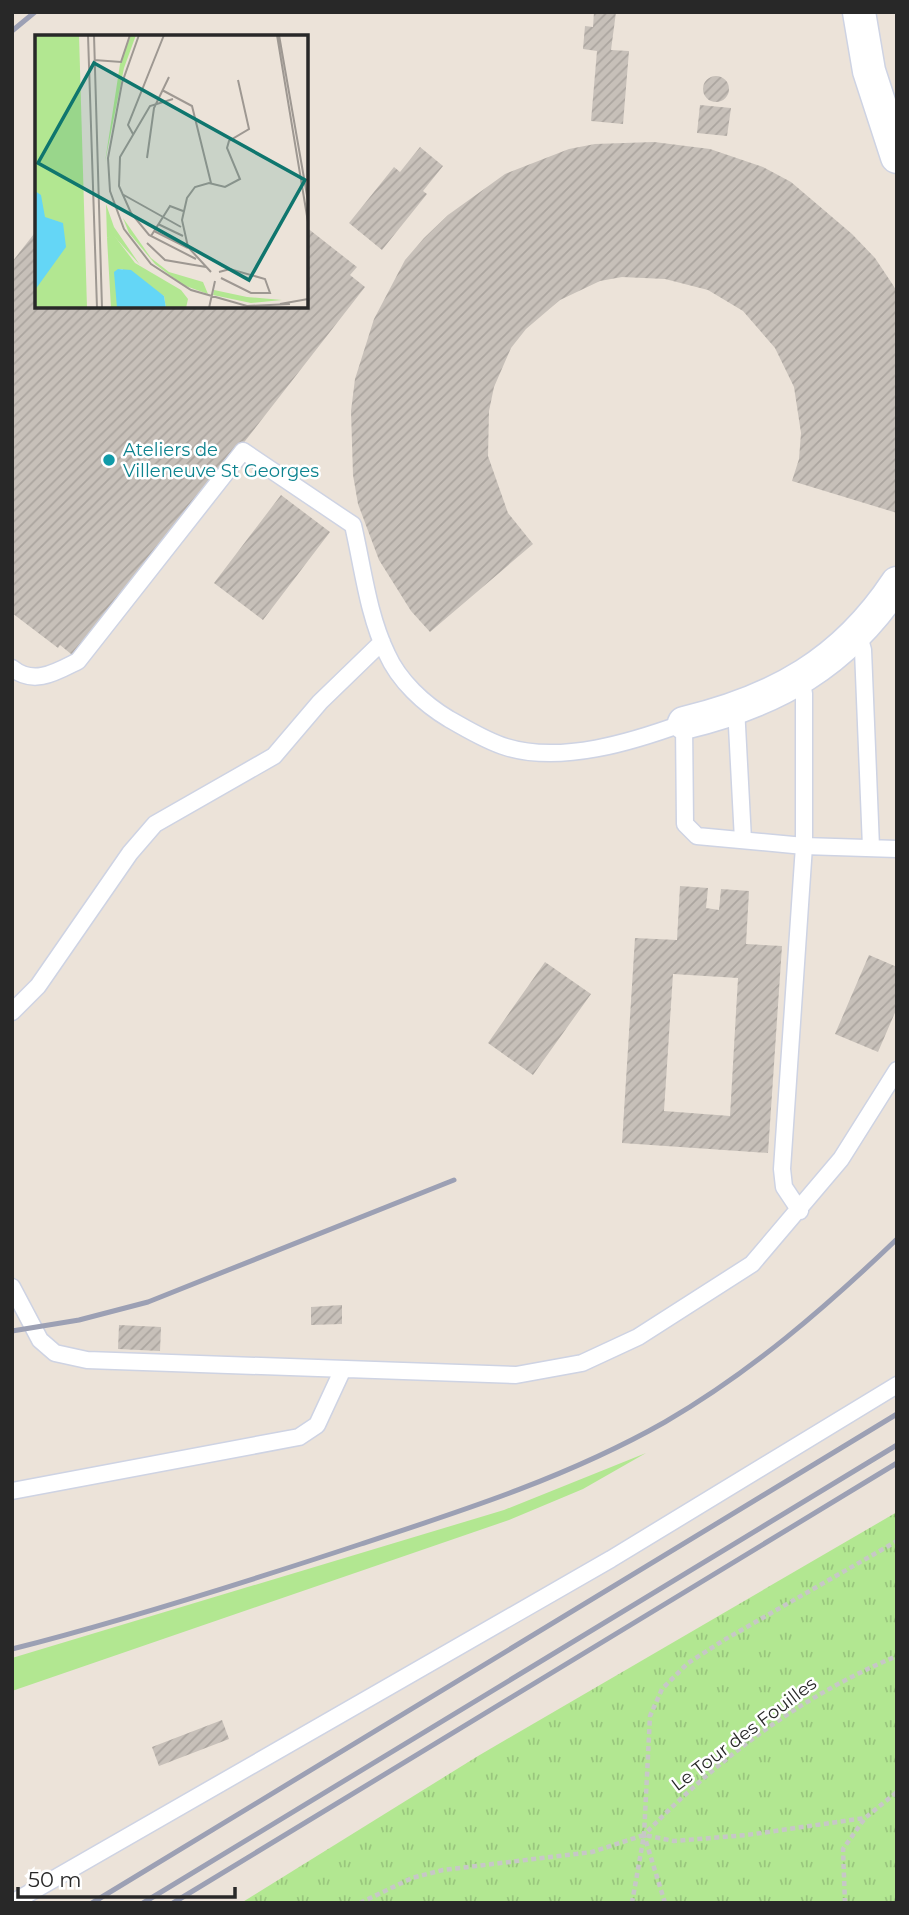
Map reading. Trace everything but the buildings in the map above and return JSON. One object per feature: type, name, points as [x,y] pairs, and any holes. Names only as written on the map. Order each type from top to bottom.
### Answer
[{"type":"street","points":[[859,12],[869,71],[897,157]]},
{"type":"street","points":[[684,723],[736,707],[828,662],[858,632],[897,583]]},
{"type":"lane","points":[[12,668],[21,675],[33,678],[51,675],[78,661],[243,451],[354,525],[375,624],[388,656],[408,686],[436,711],[505,747],[520,751],[580,752],[647,737],[684,723],[685,824],[696,836],[804,846],[897,849]]},
{"type":"lane","points":[[858,632],[863,650],[871,847]]},
{"type":"lane","points":[[12,1012],[38,986],[130,853],[155,824],[274,755],[320,702],[382,642]]},
{"type":"lane","points":[[800,1211],[784,1187],[782,1169],[804,846],[804,694],[801,677]]},
{"type":"lane","points":[[736,707],[743,840]]},
{"type":"lane","points":[[12,1287],[40,1340],[55,1353],[87,1360],[516,1375],[582,1363],[638,1338],[752,1264],[800,1211],[841,1159],[897,1070]]},
{"type":"lane","points":[[12,1491],[299,1437],[317,1425],[343,1369]]},
{"type":"lane","points":[[12,1903],[611,1559],[897,1385]]},
{"type":"path","points":[[632,1903],[644,1835],[650,1716],[662,1689],[688,1663],[715,1645],[897,1541]]},
{"type":"path","name":"Le Tour des Fouilles","points":[[644,1835],[675,1803],[720,1765],[824,1690],[897,1656]]},
{"type":"path","points":[[845,1903],[843,1849],[865,1818],[897,1792]]},
{"type":"path","points":[[360,1903],[412,1878],[443,1870],[592,1852],[644,1835],[674,1841],[734,1836],[865,1818]]},
{"type":"path","points":[[644,1835],[665,1903]]},
{"type":"green space","points":[[646,1453],[583,1489],[509,1520],[12,1691],[12,1658],[504,1510]]},
{"type":"green space","points":[[897,1512],[897,1903],[241,1903],[478,1756]]},
{"type":"railway","points":[[12,31],[35,12]]},
{"type":"railway","points":[[12,1331],[79,1320],[148,1302],[454,1180]]},
{"type":"railway","points":[[12,1649],[144,1613],[318,1558],[478,1505],[592,1459],[665,1422],[727,1382],[815,1314],[897,1239]]},
{"type":"railway","points":[[92,1903],[897,1414]]},
{"type":"railway","points":[[143,1903],[897,1445]]},
{"type":"railway","points":[[173,1903],[897,1463]]},
{"type":"place","name":"Ateliers de Villeneuve St Georges","points":[[109,460]]}]
